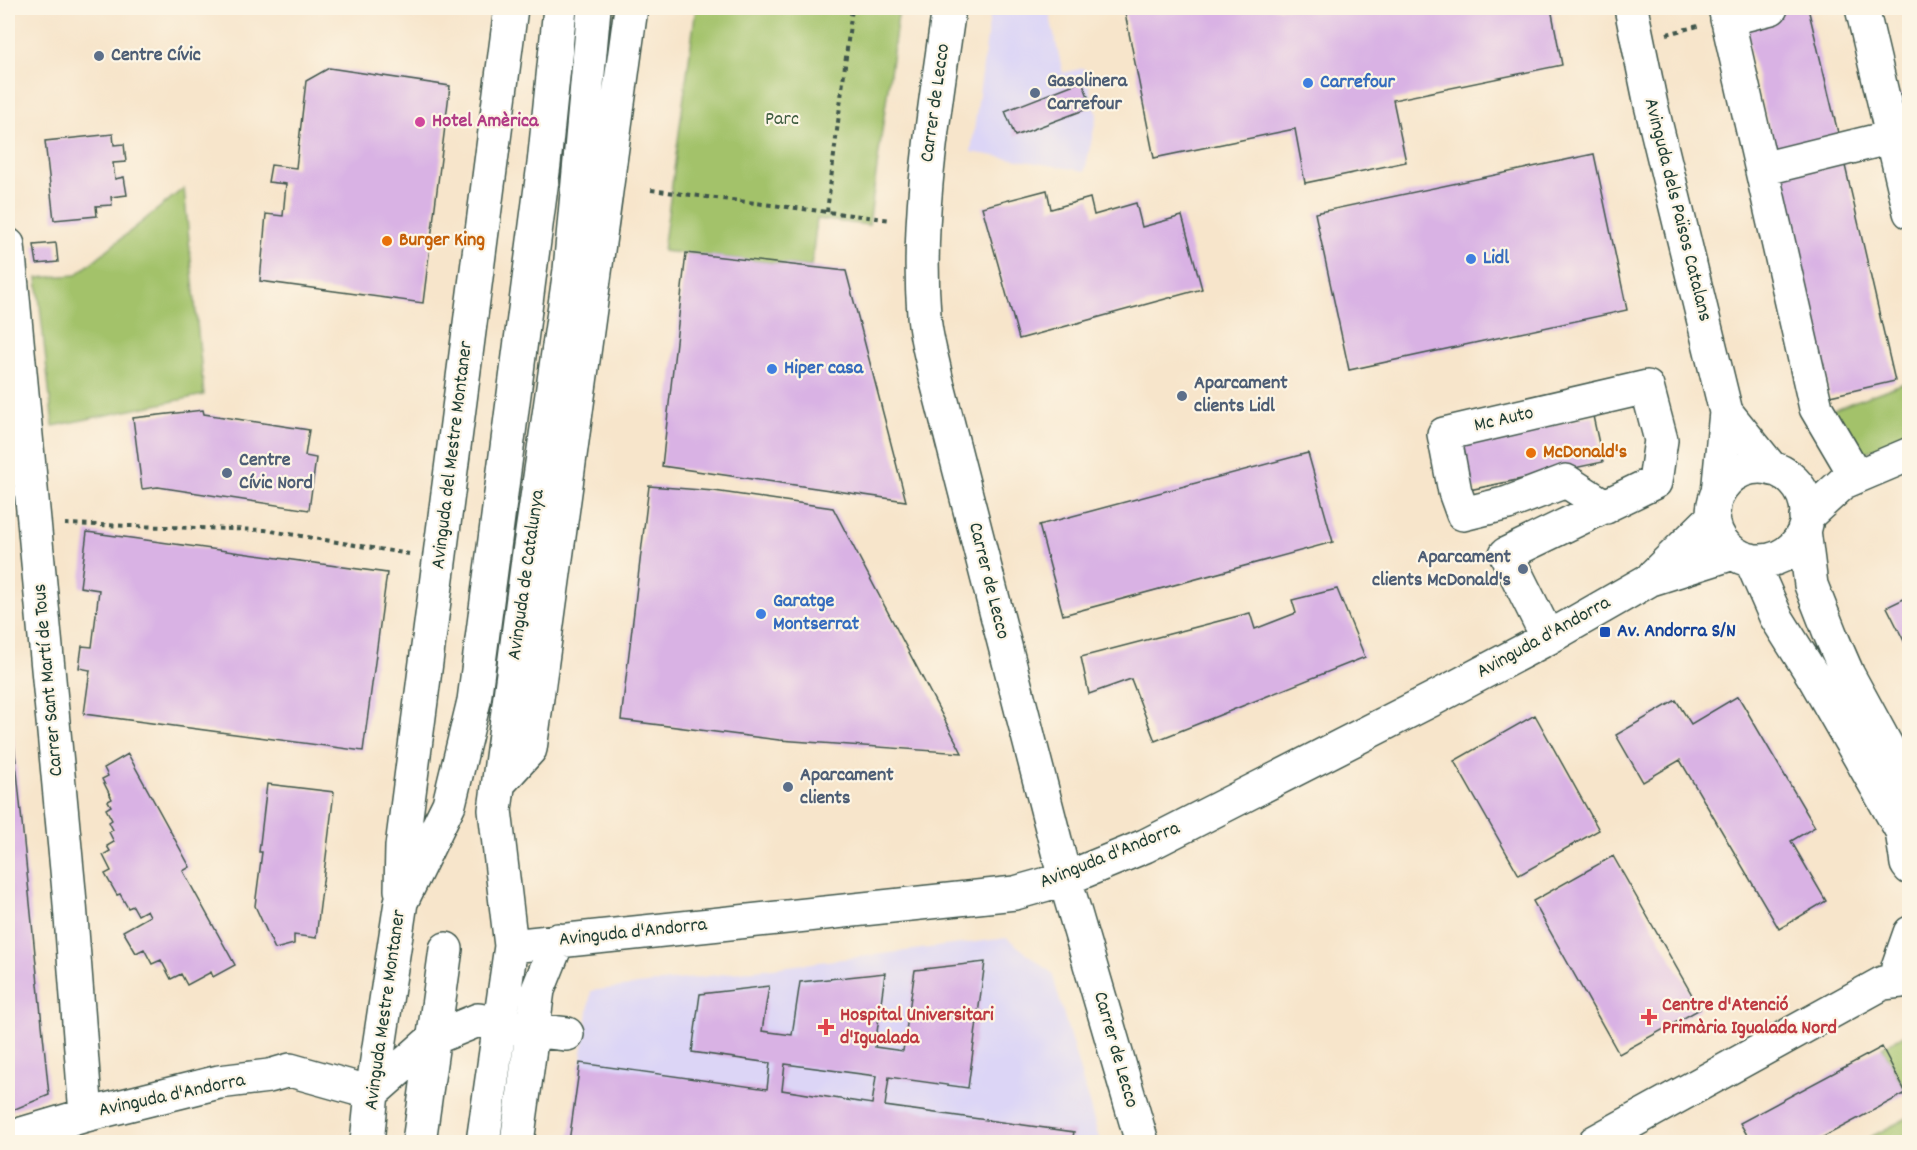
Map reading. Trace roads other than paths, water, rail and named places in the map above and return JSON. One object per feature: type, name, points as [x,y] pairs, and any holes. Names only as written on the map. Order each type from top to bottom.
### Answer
[{"type":"street","name":"Avinguda del Mestre Montaner","points":[[401,902],[402,847],[511,8]]},
{"type":"street","name":"Avinguda de Catalunya","points":[[427,847],[449,804],[474,701],[544,164],[560,8]]},
{"type":"street","name":"Avinguda de Catalunya","points":[[483,1143],[511,946],[495,810],[570,270],[594,8]]},
{"type":"street","points":[[499,783],[530,749],[631,8]]},
{"type":"street","name":"Carrer de Lecco","points":[[949,8],[928,164],[923,224],[924,316],[936,378],[1065,879],[1142,1143]]},
{"type":"street","name":"Avinguda dels Països Catalans","points":[[1631,8],[1637,42],[1726,412],[1715,505]]},
{"type":"street","points":[[1771,8],[1726,13],[1816,408],[1850,479]]},
{"type":"street","points":[[1862,8],[1910,212]]},
{"type":"street","points":[[1762,169],[1892,137]]},
{"type":"street","name":"Carrer Sant Martí de Tous","points":[[8,245],[69,891],[86,1115]]},
{"type":"street","name":"Mc Auto","points":[[1548,638],[1506,554],[1606,507],[1655,482],[1661,440],[1647,387],[1444,434],[1455,492],[1463,514],[1508,503],[1566,481],[1606,507]]},
{"type":"street","name":"Avinguda dels Països Catalans","points":[[1726,412],[1782,474]]},
{"type":"street","points":[[1742,557],[1769,560],[1778,558],[1794,546],[1805,523],[1850,479],[1910,454]]},
{"type":"street","points":[[1850,479],[1782,474],[1756,467],[1740,471],[1727,481],[1715,505],[1716,532],[1742,557],[1906,834],[1907,864],[1910,868]]},
{"type":"street","points":[[1782,474],[1804,499],[1811,585],[1831,636],[1848,675],[1910,789]]},
{"type":"street","name":"Avinguda d'Andorra","points":[[1651,579],[1715,505]]},
{"type":"street","name":"Avinguda d'Andorra","points":[[511,946],[1015,893],[1065,879],[1145,846],[1548,638],[1651,579],[1742,557]]},
{"type":"street","name":"Avinguda Mestre Montaner","points":[[367,1143],[372,1093],[401,902],[427,847]]},
{"type":"street","points":[[1595,1143],[1900,971],[1910,933]]},
{"type":"street","points":[[517,1143],[538,990],[558,940]]},
{"type":"street","points":[[511,946],[538,990]]},
{"type":"street","points":[[418,1143],[446,949]]},
{"type":"street","points":[[372,1093],[434,1038],[478,1020],[567,1034]]},
{"type":"street","name":"Avinguda d'Andorra","points":[[8,1138],[86,1115],[219,1082],[269,1076],[290,1070],[372,1093]]},
{"type":"place","name":"Centre Cívic","points":[[99,56]]},
{"type":"place","name":"Carrefour","points":[[1308,83]]},
{"type":"place","name":"Gasolinera Carrefour","points":[[1035,93]]},
{"type":"place","name":"Hotel Amèrica","points":[[420,122]]},
{"type":"place","name":"Burger King","points":[[387,241]]},
{"type":"place","name":"Lidl","points":[[1471,259]]},
{"type":"place","name":"Hiper casa","points":[[772,369]]},
{"type":"place","name":"Aparcament clients Lidl","points":[[1182,396]]},
{"type":"place","name":"McDonald's","points":[[1531,453]]},
{"type":"place","name":"Centre Cívic Nord","points":[[227,473]]},
{"type":"place","name":"Aparcament clients McDonald's","points":[[1523,569]]},
{"type":"place","name":"Garatge Montserrat","points":[[761,614]]},
{"type":"place","name":"Av. Andorra S/N","points":[[1605,632]]},
{"type":"place","name":"Aparcament clients","points":[[788,787]]},
{"type":"place","name":"Centre d'Atenció Primària Igualada Nord","points":[[1649,1017]]},
{"type":"place","name":"Hospital Universitari d'Igualada","points":[[826,1027]]},
{"type":"park label","name":"Parc","points":[[782,120]]}]
